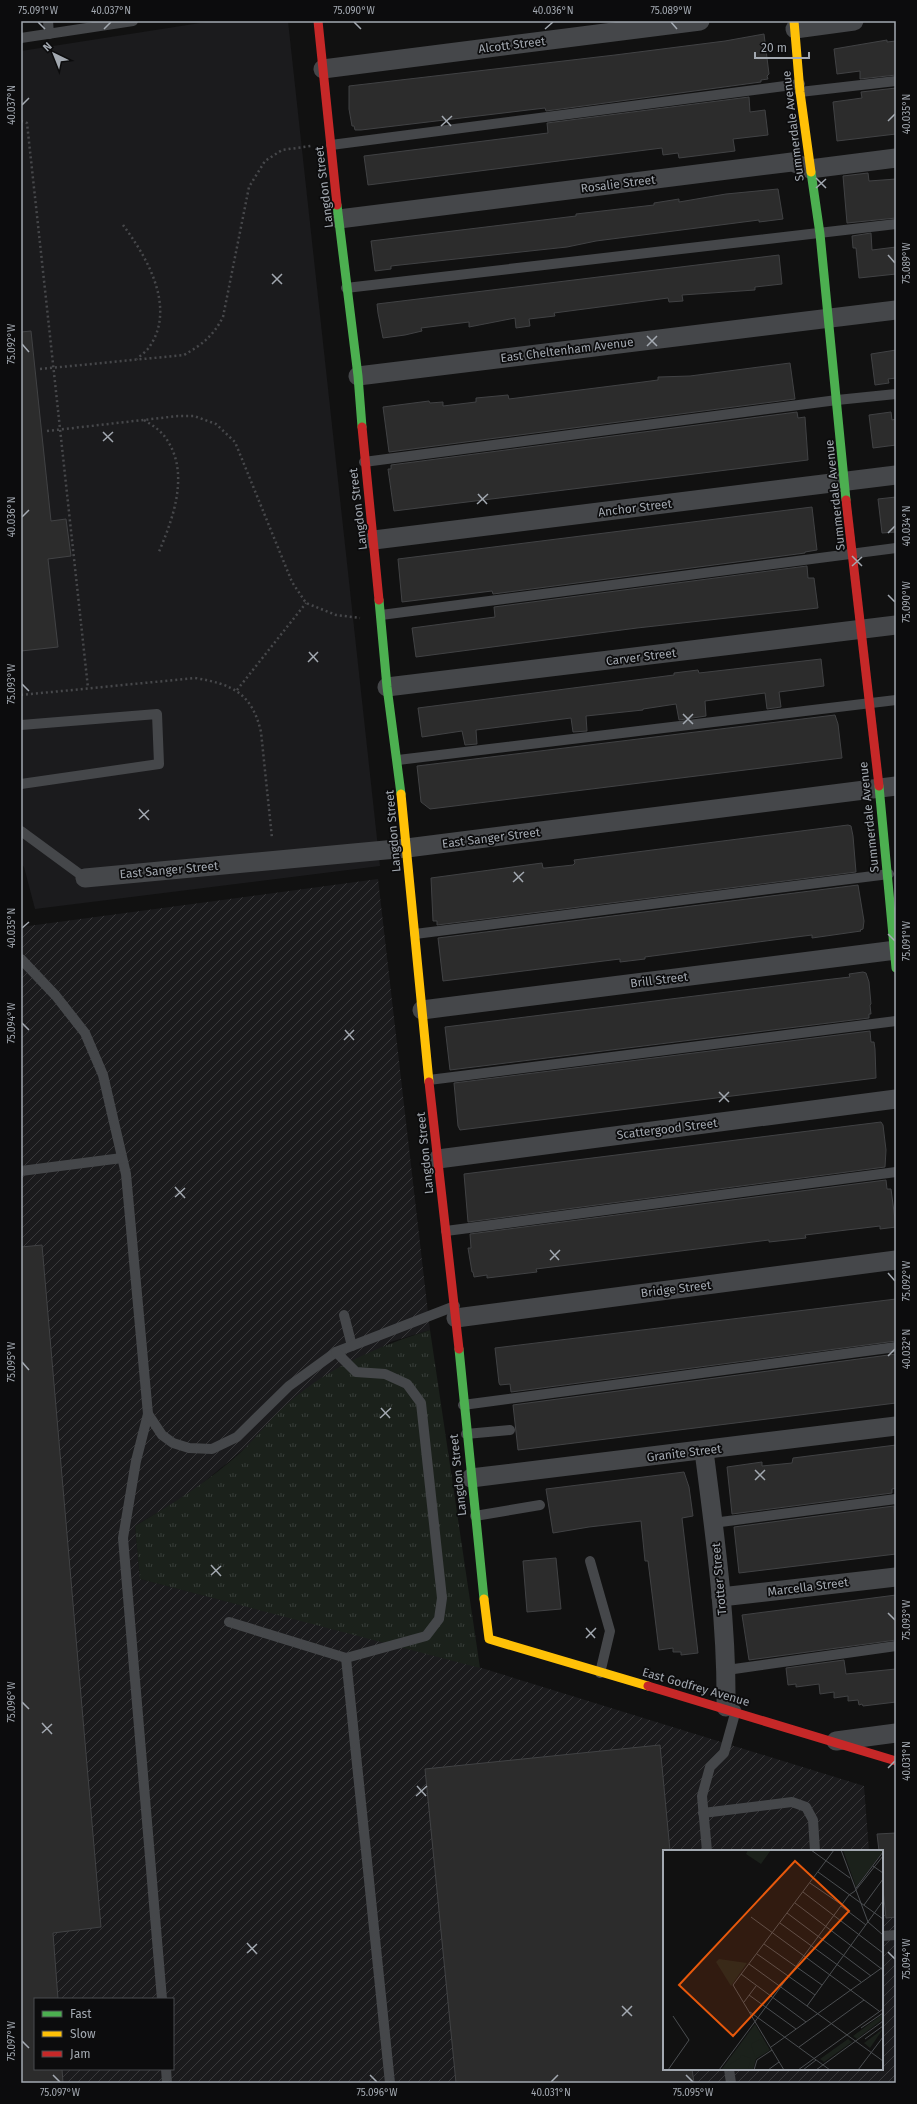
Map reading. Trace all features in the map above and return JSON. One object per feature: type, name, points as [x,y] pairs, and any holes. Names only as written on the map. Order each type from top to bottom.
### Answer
[{"type":"street","name":"Langdon Street","points":[[318,21],[340,219],[346,288],[358,376],[364,462],[374,540],[387,687],[398,760],[429,1080],[455,1312],[474,1516],[489,1639]]},
{"type":"street","name":"Alcott Street","points":[[324,68],[700,21]]},
{"type":"street","points":[[795,25],[854,21]]},
{"type":"street","name":"Summerdale Avenue","points":[[795,25],[800,88],[820,234],[860,630],[869,703],[888,787],[895,956]]},
{"type":"street","name":"Rosalie Street","points":[[340,219],[792,162],[810,169],[896,158]]},
{"type":"street","name":"East Cheltenham Avenue","points":[[358,376],[896,310]]},
{"type":"street","name":"Anchor Street","points":[[374,540],[896,475]]},
{"type":"street","name":"Carver Street","points":[[387,687],[896,626]]},
{"type":"street","name":"East Sanger Street","points":[[85,878],[407,848],[888,787]]},
{"type":"street","name":"Brill Street","points":[[422,1010],[895,956]]},
{"type":"street","name":"Scattergood Street","points":[[438,1159],[896,1099]]},
{"type":"street","name":"Bridge Street","points":[[455,1312],[896,1260]]},
{"type":"street","name":"Granite Street","points":[[471,1478],[704,1451],[896,1426]]},
{"type":"street","name":"Trotter Street","points":[[704,1451],[714,1523],[731,1709]]},
{"type":"street","name":"Marcella Street","points":[[721,1597],[896,1576]]},
{"type":"street","name":"East Godfrey Avenue","points":[[489,1639],[600,1673],[731,1709],[896,1761]]},
{"type":"street","points":[[836,1741],[896,1733]]},
{"type":"lane","points":[[48,21],[50,34]]},
{"type":"lane","points":[[21,38],[133,21]]},
{"type":"lane","points":[[331,145],[800,88],[896,81]]},
{"type":"lane","points":[[346,288],[896,224]]},
{"type":"lane","points":[[364,462],[837,400],[896,394]]},
{"type":"lane","points":[[381,615],[896,548]]},
{"type":"lane","points":[[398,760],[896,700]]},
{"type":"lane","points":[[21,725],[157,714],[159,764],[21,784]]},
{"type":"lane","points":[[21,831],[85,878]]},
{"type":"lane","points":[[415,934],[892,874]]},
{"type":"lane","points":[[21,959],[56,996],[86,1033],[103,1075],[126,1174],[148,1414],[136,1461],[123,1538],[162,1998]]},
{"type":"lane","points":[[429,1080],[896,1021]]},
{"type":"lane","points":[[21,1171],[122,1158]]},
{"type":"lane","points":[[446,1231],[896,1172]]},
{"type":"lane","points":[[148,1414],[162,1435],[173,1443],[189,1448],[212,1449],[237,1437],[289,1386],[336,1352],[455,1312]]},
{"type":"lane","points":[[344,1315],[352,1346]]},
{"type":"lane","points":[[463,1405],[896,1347]]},
{"type":"lane","points":[[229,1622],[346,1658],[426,1636],[439,1619],[442,1598],[421,1403],[407,1384],[384,1374],[356,1372],[336,1352]]},
{"type":"lane","points":[[466,1434],[510,1430]]},
{"type":"lane","points":[[714,1523],[896,1499]]},
{"type":"lane","points":[[474,1516],[540,1505]]},
{"type":"lane","points":[[590,1561],[610,1631],[600,1673]]},
{"type":"lane","points":[[727,1670],[896,1646]]},
{"type":"lane","points":[[346,1658],[390,2083]]},
{"type":"lane","points":[[707,1850],[702,1796],[710,1767],[724,1753],[731,1709]]},
{"type":"lane","points":[[703,1813],[792,1802],[806,1807],[813,1820],[815,1850]]},
{"type":"lane","points":[[883,1936],[896,1934]]},
{"type":"lane","points":[[166,2070],[167,2083]]},
{"type":"lane","points":[[730,2070],[731,2083]]},
{"type":"path","points":[[21,121],[27,123],[88,688]]},
{"type":"path","points":[[40,369],[184,355],[200,346],[215,331],[223,317],[249,187],[265,161],[282,150],[311,146]]},
{"type":"path","points":[[123,225],[147,261],[156,284],[160,308],[156,336],[150,347],[136,360]]},
{"type":"path","points":[[47,431],[144,419],[194,416],[216,424],[235,442],[292,582],[306,603],[336,615],[360,618]]},
{"type":"path","points":[[144,419],[166,438],[172,450],[177,471],[178,482],[171,524],[158,554]]},
{"type":"path","points":[[237,690],[306,603]]},
{"type":"path","points":[[21,696],[195,678],[217,681],[237,690],[250,703],[258,718],[261,732],[272,838]]},
{"type":"shaded area","points":[[213,21],[288,21],[380,866],[35,909],[24,867],[21,864],[21,51]]},
{"type":"shaded area","points":[[378,879],[430,1330],[390,1342],[239,1453],[192,1492],[135,1526],[140,1579],[449,1658],[864,1786],[869,1850],[663,1850],[663,2070],[883,2070],[883,1909],[896,1907],[896,2083],[21,2083],[21,927]]},
{"type":"green space","points":[[430,1330],[480,1668],[140,1579],[135,1526],[176,1501],[228,1464],[286,1405],[324,1376],[358,1358],[394,1342]]},
{"type":"building","points":[[764,34],[769,74],[767,76],[768,79],[761,80],[761,82],[546,111],[545,108],[361,130],[355,130],[354,126],[352,126],[349,109],[349,86],[615,55],[725,41]]},
{"type":"building","points":[[887,40],[887,42],[896,41],[896,75],[860,79],[860,71],[837,74],[834,49]]},
{"type":"building","points":[[896,88],[896,134],[837,141],[833,102],[862,98],[861,92]]},
{"type":"building","points":[[749,97],[750,112],[765,110],[768,135],[733,139],[735,151],[679,158],[678,153],[663,155],[662,148],[368,185],[364,156],[548,133],[547,123]]},
{"type":"building","points":[[868,173],[869,181],[896,179],[896,218],[847,223],[843,176]]},
{"type":"building","points":[[778,189],[783,219],[759,222],[759,220],[596,241],[567,247],[391,266],[391,269],[375,271],[371,241],[576,216],[576,214],[654,205],[654,203],[679,199],[679,202],[726,194]]},
{"type":"building","points":[[871,233],[872,250],[896,247],[896,274],[859,278],[856,248],[853,248],[852,236]]},
{"type":"building","points":[[779,255],[782,284],[755,287],[755,290],[682,295],[683,301],[669,302],[668,298],[554,313],[555,316],[529,319],[530,326],[516,328],[515,318],[469,327],[469,322],[421,328],[422,331],[383,338],[378,313],[377,304]]},
{"type":"building","points":[[31,331],[51,521],[66,519],[71,556],[48,559],[58,647],[21,651],[21,332]]},
{"type":"building","points":[[896,350],[896,378],[888,379],[889,383],[875,385],[871,354]]},
{"type":"building","points":[[790,363],[795,399],[389,452],[383,407],[429,401],[430,403],[443,402],[443,406],[476,402],[476,398],[508,395],[509,399],[658,380],[658,377],[690,376]]},
{"type":"building","points":[[797,412],[798,418],[805,417],[808,460],[394,511],[388,469],[391,469],[391,465]]},
{"type":"building","points":[[891,412],[892,420],[896,419],[896,445],[873,448],[869,415]]},
{"type":"building","points":[[896,497],[896,532],[882,533],[878,499]]},
{"type":"building","points":[[812,507],[817,550],[805,553],[493,594],[492,591],[402,602],[398,559]]},
{"type":"building","points":[[807,566],[808,578],[814,578],[818,608],[637,628],[416,657],[412,628],[495,617],[494,607]]},
{"type":"building","points":[[821,659],[824,686],[779,692],[781,707],[767,709],[765,693],[705,701],[706,716],[679,720],[676,704],[643,710],[586,716],[587,731],[573,732],[571,718],[476,730],[477,744],[465,745],[462,731],[422,737],[418,708],[674,675],[674,673],[698,670],[699,673]]},
{"type":"building","points":[[835,715],[838,724],[842,758],[430,809],[421,802],[417,766]]},
{"type":"building","points":[[848,825],[851,826],[853,836],[856,872],[437,925],[437,921],[433,921],[431,878],[542,863],[543,868],[573,865],[575,863],[574,860]]},
{"type":"building","points":[[858,885],[864,921],[863,929],[860,930],[861,931],[812,938],[812,935],[796,937],[645,957],[645,959],[620,962],[620,959],[443,981],[438,938]]},
{"type":"building","points":[[866,973],[869,982],[871,1014],[869,1014],[869,1018],[450,1070],[445,1027],[850,977],[849,974]]},
{"type":"building","points":[[870,1031],[871,1042],[874,1042],[875,1049],[876,1078],[460,1130],[458,1126],[454,1083]]},
{"type":"building","points":[[881,1122],[883,1125],[886,1150],[885,1167],[468,1222],[464,1174]]},
{"type":"building","points":[[886,1180],[887,1189],[891,1189],[896,1227],[880,1229],[880,1226],[805,1235],[806,1238],[769,1242],[769,1240],[536,1269],[537,1272],[487,1278],[487,1275],[474,1277],[472,1272],[468,1248],[471,1248],[470,1234]]},
{"type":"building","points":[[42,1245],[101,1927],[53,1933],[58,1998],[34,1998],[34,2070],[62,2070],[63,2083],[21,2083],[21,1247]]},
{"type":"building","points":[[896,1299],[896,1341],[511,1392],[510,1384],[500,1385],[499,1383],[495,1348]]},
{"type":"building","points":[[896,1354],[896,1403],[518,1450],[513,1405]]},
{"type":"building","points":[[896,1445],[896,1488],[892,1489],[892,1493],[732,1514],[727,1467],[762,1462],[762,1466],[792,1463],[793,1458]]},
{"type":"building","points":[[684,1472],[689,1487],[693,1516],[682,1518],[698,1653],[681,1655],[681,1652],[673,1652],[673,1648],[659,1650],[648,1561],[645,1561],[641,1521],[553,1533],[546,1489]]},
{"type":"building","points":[[894,1506],[896,1554],[739,1573],[734,1527]]},
{"type":"building","points":[[556,1558],[561,1609],[527,1612],[523,1561]]},
{"type":"building","points":[[896,1595],[896,1640],[749,1660],[742,1615]]},
{"type":"building","points":[[844,1660],[846,1674],[896,1669],[896,1702],[863,1706],[862,1704],[859,1705],[858,1700],[848,1701],[848,1696],[834,1698],[834,1692],[820,1694],[819,1684],[796,1687],[796,1684],[788,1685],[786,1668]]},
{"type":"building","points":[[660,1745],[670,1850],[663,1850],[663,2070],[692,2070],[694,2083],[456,2083],[425,1769]]},
{"type":"building","points":[[896,1833],[896,1917],[886,1918],[883,1890],[883,1850],[879,1850],[877,1834]]},
{"type":"traffic: fast","points":[[811,172],[820,234],[846,500]]},
{"type":"traffic: fast","points":[[337,205],[358,376],[362,427]]},
{"type":"traffic: fast","points":[[379,600],[387,687],[401,794]]},
{"type":"traffic: fast","points":[[879,786],[896,968]]},
{"type":"traffic: fast","points":[[459,1349],[484,1599]]},
{"type":"traffic: slow","points":[[794,21],[800,92],[811,172]]},
{"type":"traffic: slow","points":[[401,794],[429,1082]]},
{"type":"traffic: slow","points":[[484,1599],[489,1639],[648,1686]]},
{"type":"traffic: jam","points":[[318,21],[337,205]]},
{"type":"traffic: jam","points":[[362,427],[379,600]]},
{"type":"traffic: jam","points":[[846,500],[879,786]]},
{"type":"traffic: jam","points":[[429,1082],[459,1349]]},
{"type":"traffic: jam","points":[[648,1686],[896,1761]]}]
